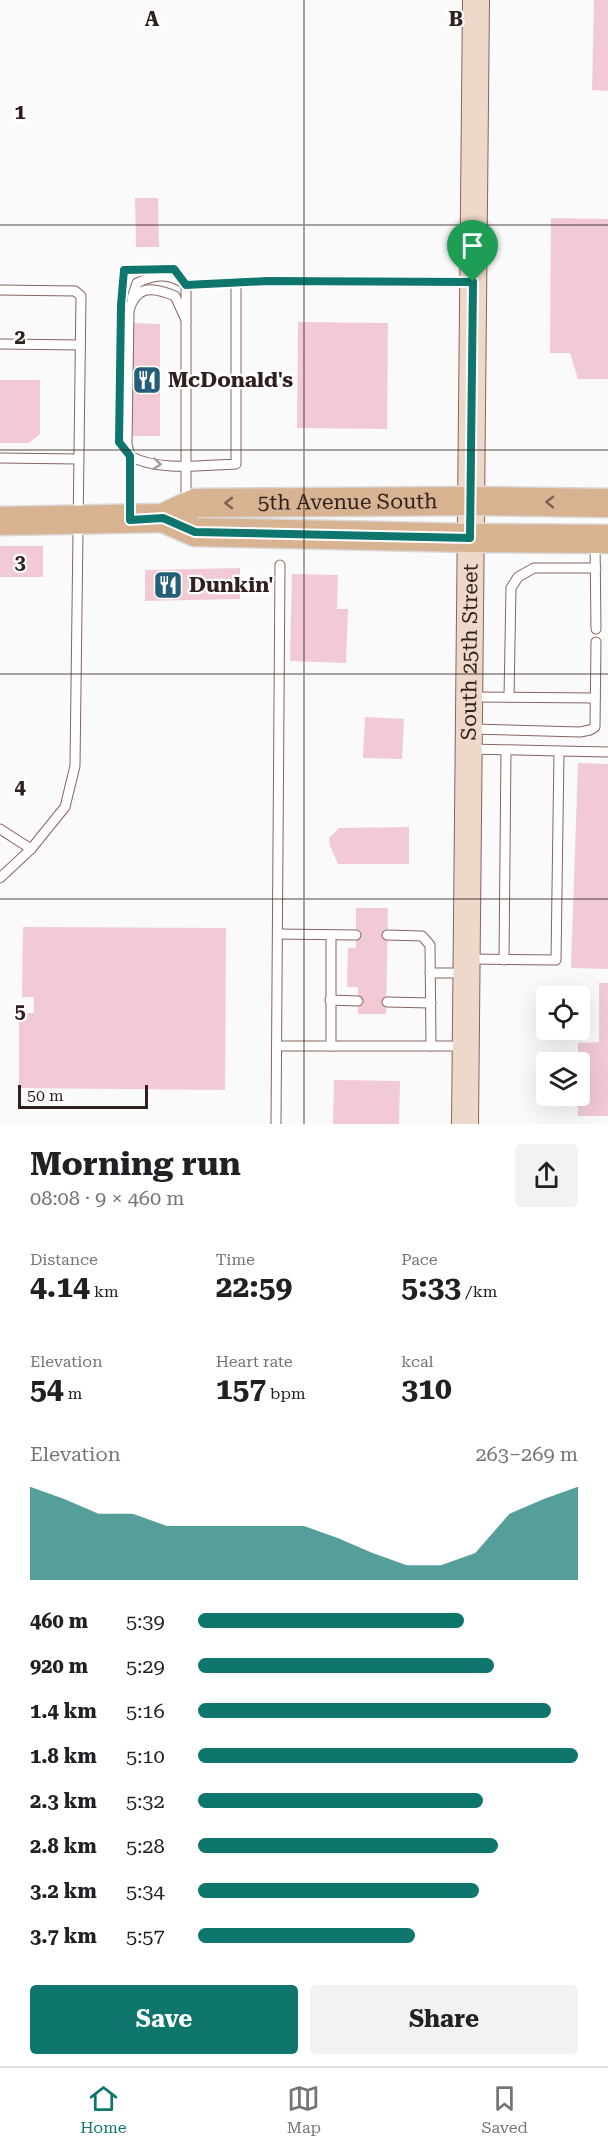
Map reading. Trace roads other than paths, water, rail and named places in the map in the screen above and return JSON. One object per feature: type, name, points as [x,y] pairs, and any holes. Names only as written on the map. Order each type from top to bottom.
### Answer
[{"type":"main road","name":"5th Avenue South","points":[[0,521],[130,520],[175,513],[195,503],[471,501],[608,503]]},
{"type":"main road","name":"5th Avenue South","points":[[175,513],[195,532],[601,539]]},
{"type":"street","name":"South 25th Street","points":[[465,1124],[476,0]]},
{"type":"lane","points":[[175,513],[185,465],[186,285],[174,269],[124,270],[121,305],[119,442],[130,456],[141,463],[156,465],[185,465],[236,464],[236,282]]},
{"type":"lane","points":[[130,520],[130,456],[127,444],[129,322],[137,283],[153,276],[171,276],[186,285],[236,282],[473,282]]},
{"type":"lane","points":[[0,290],[75,291],[81,296],[75,766],[65,807],[31,849],[0,878]]},
{"type":"lane","points":[[132,299],[142,291],[159,290],[175,296],[186,320]]},
{"type":"lane","points":[[0,345],[80,345]]},
{"type":"lane","points":[[0,458],[78,459]]},
{"type":"lane","points":[[596,629],[596,568],[601,539]]},
{"type":"lane","points":[[276,1124],[280,565]]},
{"type":"lane","points":[[509,697],[511,588],[518,577],[534,568],[596,568]]},
{"type":"lane","points":[[469,739],[580,732],[595,727],[596,642]]},
{"type":"lane","points":[[469,697],[595,698]]},
{"type":"lane","points":[[469,739],[506,750],[608,752]]},
{"type":"lane","points":[[504,960],[506,750]]},
{"type":"lane","points":[[430,973],[504,960],[556,960],[559,752]]},
{"type":"lane","points":[[0,828],[31,849]]},
{"type":"lane","points":[[278,934],[356,935]]},
{"type":"lane","points":[[331,935],[331,1046]]},
{"type":"lane","points":[[387,935],[422,936],[430,945],[431,1046]]},
{"type":"lane","points":[[330,1000],[358,1001]]},
{"type":"lane","points":[[387,1002],[430,1003]]},
{"type":"lane","points":[[277,1046],[466,1046]]},
{"type":"place","name":"McDonald's","points":[[147,380]]},
{"type":"place","name":"Dunkin'","points":[[168,585]]}]
